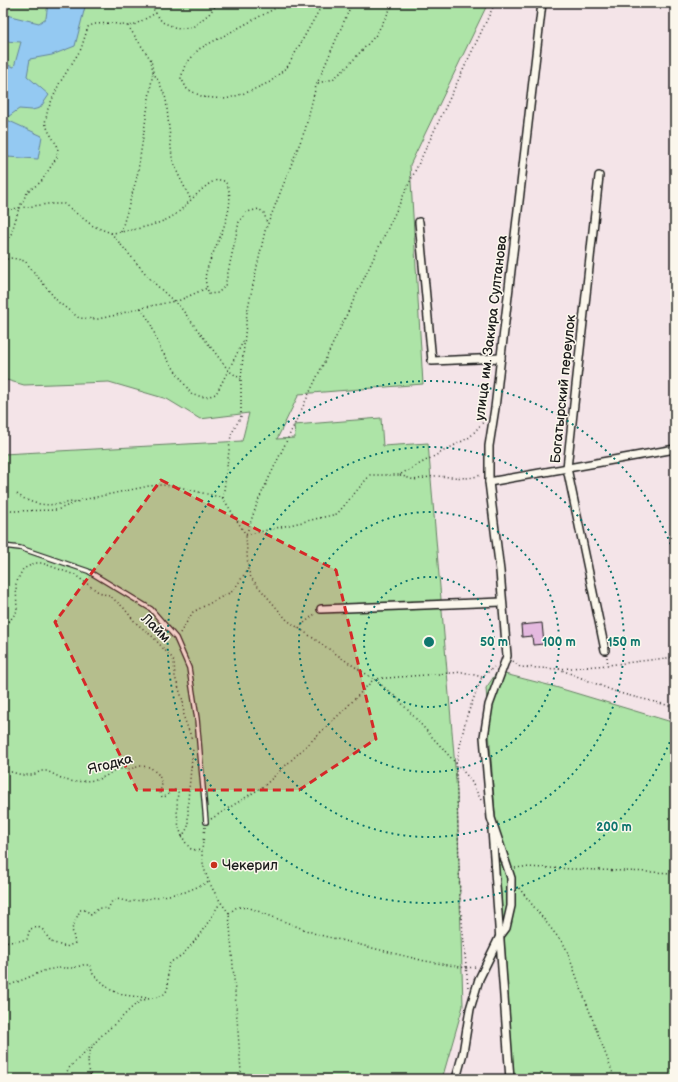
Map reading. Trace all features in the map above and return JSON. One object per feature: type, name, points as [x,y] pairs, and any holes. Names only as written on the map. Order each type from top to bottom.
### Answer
[{"type":"street","name":"улица им. Закира Султанова","points":[[507,656],[489,482],[489,446],[501,358],[542,3]]},
{"type":"street","name":"Богатырский переулок","points":[[599,176],[567,468],[605,650]]},
{"type":"street","points":[[419,222],[432,361],[501,358]]},
{"type":"street","points":[[489,482],[675,449]]},
{"type":"street","points":[[321,609],[502,602]]},
{"type":"street","points":[[507,656],[489,705],[484,738],[510,1079]]},
{"type":"street","points":[[456,1079],[463,1054],[470,1009],[479,979],[500,936],[506,928],[511,906],[511,878],[491,818]]},
{"type":"lane","points":[[3,546],[20,548],[88,571],[151,609],[176,638],[189,668],[197,719],[206,822]]},
{"type":"path","points":[[149,3],[162,22],[179,28],[194,26],[218,3]]},
{"type":"path","points":[[285,3],[199,49],[185,64],[181,78],[187,90],[203,97],[226,99],[248,92],[270,82],[288,66],[323,3]]},
{"type":"path","points":[[246,535],[223,498],[231,434],[241,416],[241,379],[247,312],[267,223],[305,130],[318,83],[352,3]]},
{"type":"path","points":[[318,83],[333,79],[345,69],[376,35],[392,6],[402,3]]},
{"type":"path","points":[[484,805],[470,779],[398,699],[374,679],[287,620],[251,578],[248,569],[246,535],[261,494],[495,3]]},
{"type":"path","points":[[3,242],[10,238],[19,208],[28,191],[41,182],[57,157],[58,147],[48,132],[45,123],[48,109],[59,84],[80,49],[88,27],[94,24],[111,23],[128,26],[134,25],[156,13]]},
{"type":"path","points":[[121,232],[137,177],[153,72],[151,60],[128,26]]},
{"type":"path","points":[[153,72],[160,84],[166,100],[172,157],[178,174],[191,200]]},
{"type":"path","points":[[3,210],[48,204],[64,204],[93,226],[111,233],[130,231],[172,217],[212,183],[218,180],[225,182],[228,187],[230,201],[205,274],[209,294],[218,293],[226,286],[239,222],[247,212],[259,209],[264,213],[267,223]]},
{"type":"path","points":[[111,233],[151,280],[181,308],[229,371],[241,379]]},
{"type":"path","points":[[3,260],[12,258],[26,261],[58,302],[79,318],[98,319],[173,300],[180,300],[207,288]]},
{"type":"path","points":[[141,308],[150,322],[161,350],[192,395],[206,397],[216,394],[229,371],[244,338]]},
{"type":"path","points":[[399,475],[470,437],[485,420]]},
{"type":"path","points":[[246,535],[337,514],[370,475],[399,475],[414,480],[435,476],[469,478],[489,472]]},
{"type":"path","points":[[17,494],[36,504],[51,505],[148,486],[162,485],[175,486],[223,498]]},
{"type":"path","points":[[3,510],[56,510],[82,500]]},
{"type":"path","name":"Лайм","points":[[3,627],[6,626],[17,611],[16,584],[23,569],[42,563],[75,575],[97,591],[111,597],[123,607],[135,622],[153,637],[172,658],[174,661],[175,677],[183,701],[184,718],[193,743],[188,800],[188,827],[182,837]]},
{"type":"path","points":[[176,638],[193,612],[233,591],[248,569]]},
{"type":"path","points":[[298,628],[321,609]]},
{"type":"path","points":[[468,988],[460,900],[456,764],[466,718],[482,677],[507,656],[520,667],[559,669],[675,657]]},
{"type":"path","points":[[559,669],[619,693],[675,707]]},
{"type":"path","points":[[243,1079],[240,1071],[229,913],[220,903],[209,882],[204,865],[202,851],[206,822],[264,786],[343,711],[374,679],[463,672],[482,677]]},
{"type":"path","name":"Ягодка","points":[[3,773],[11,772],[23,776],[33,776],[41,771],[47,771],[64,780],[75,782],[96,780],[118,769],[129,769],[141,766],[150,767],[159,775],[162,784],[160,792],[162,797],[167,796],[173,790],[178,792],[176,813],[182,837]]},
{"type":"path","points":[[182,837],[191,849],[202,851]]},
{"type":"path","points":[[508,870],[523,867],[675,873]]},
{"type":"path","points":[[511,878],[565,946],[615,1079]]},
{"type":"path","points":[[3,941],[14,942],[27,939],[30,929],[38,926],[44,930],[52,942],[66,947],[75,944],[72,928],[80,910],[86,910],[91,915],[99,908],[108,909],[112,901],[117,899],[130,902],[185,892],[209,882]]},
{"type":"path","points":[[65,1079],[68,1069],[134,1006],[140,1001],[163,995],[168,989],[168,965],[188,949],[206,926],[220,903]]},
{"type":"path","points":[[229,913],[237,907],[250,908],[316,934],[425,961],[466,968],[486,966]]},
{"type":"path","points":[[3,988],[46,970],[90,965],[93,974],[111,990],[123,995],[151,998]]},
{"type":"path","points":[[92,1079],[89,1072],[88,1057],[94,1044]]},
{"type":"highlighted area","points":[[161,480],[336,570],[376,739],[299,790],[137,790],[55,622]]},
{"type":"green space","points":[[3,3],[488,3],[410,165],[423,384],[299,394],[277,439],[295,438],[294,425],[381,418],[383,446],[428,443],[457,791],[463,1006],[442,1079],[3,1079],[3,454],[242,441],[249,413],[200,419],[167,399],[109,382],[24,385],[3,379]]},
{"type":"green space","points":[[497,672],[552,686],[675,723],[675,1079],[514,1079],[486,688]]},
{"type":"water","points":[[48,3],[86,3],[75,46],[52,55],[30,59],[27,76],[49,95],[40,108],[32,110],[19,109],[5,119],[42,136],[38,159],[7,157],[3,163],[3,64],[14,67],[21,42],[3,41],[3,11],[6,15],[39,23],[46,18]]},
{"type":"building","points":[[542,623],[544,644],[533,645],[532,636],[522,637],[521,625]]},
{"type":"place","name":"Чекерил","points":[[214,865]]}]
